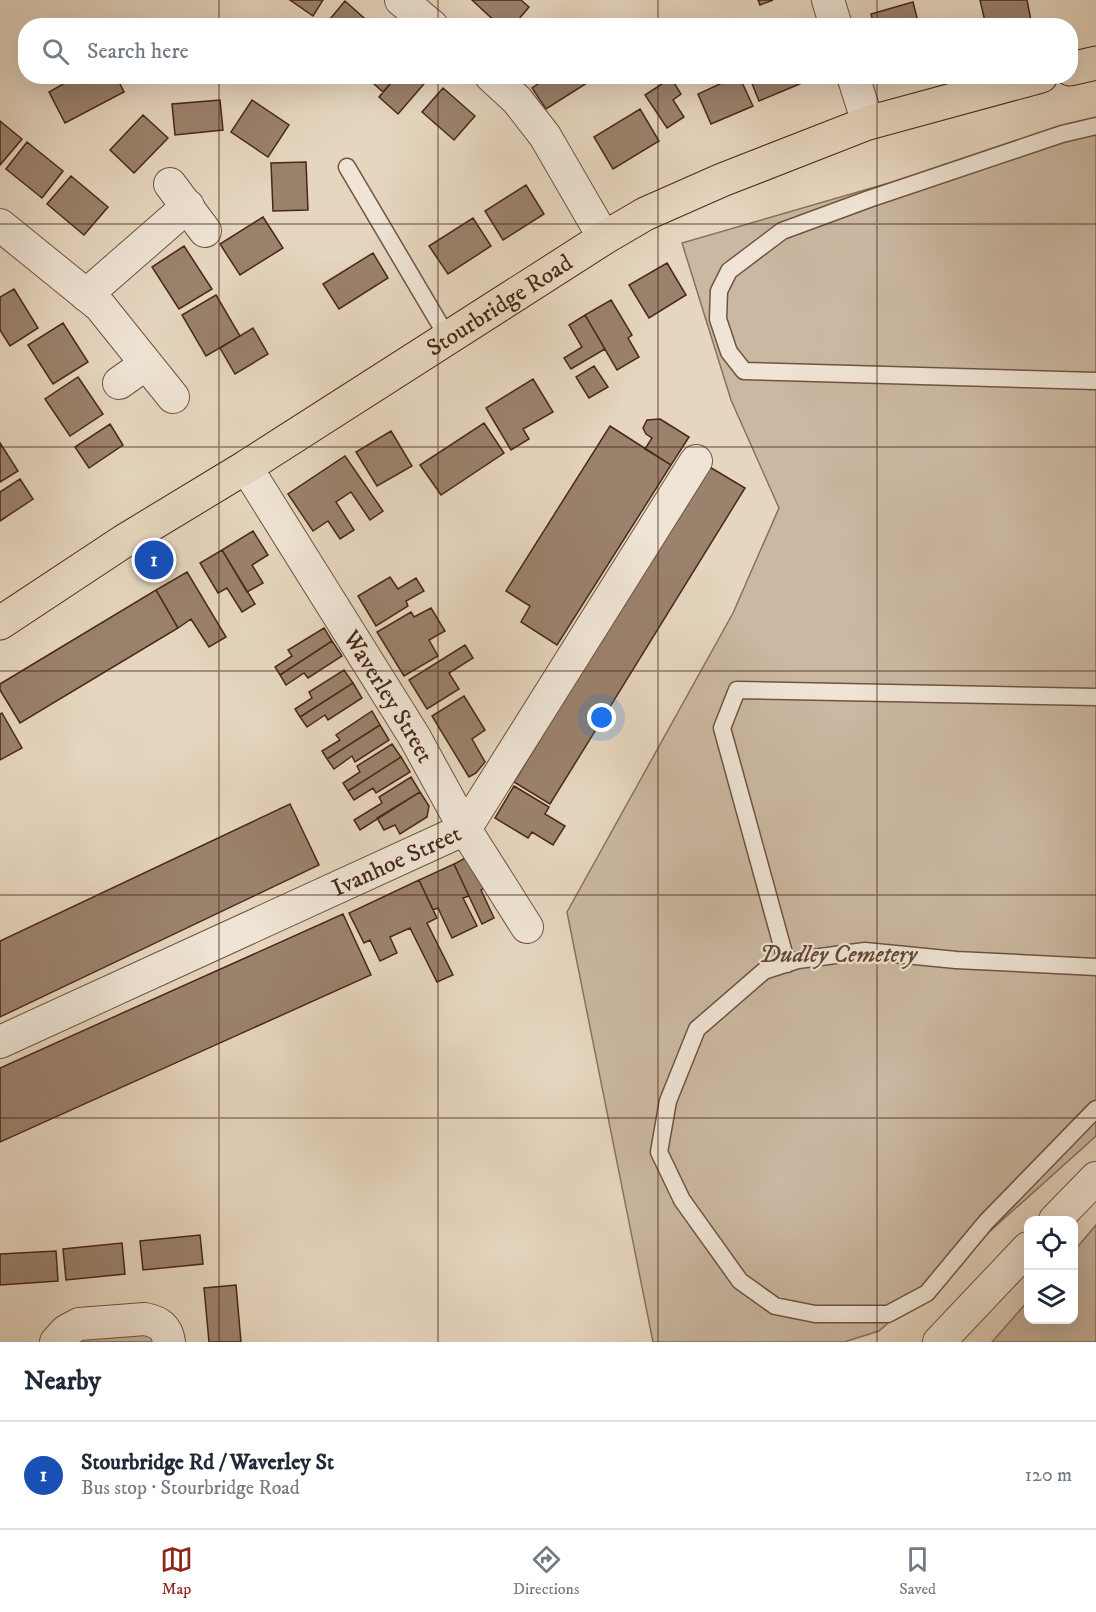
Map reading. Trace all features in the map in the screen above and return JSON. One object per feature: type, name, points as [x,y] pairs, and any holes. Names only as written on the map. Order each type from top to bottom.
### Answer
[{"type":"main road","points":[[1078,67],[1096,63]]},
{"type":"main road","name":"Stourbridge Road","points":[[0,623],[124,541],[246,467],[645,214],[722,180],[868,123],[1012,84]]},
{"type":"street","points":[[401,0],[422,18]]},
{"type":"street","points":[[828,0],[834,18]]},
{"type":"street","points":[[500,84],[517,100],[545,136],[604,238]]},
{"type":"street","points":[[856,84],[868,123]]},
{"type":"street","points":[[86,295],[187,207]]},
{"type":"street","points":[[0,225],[100,306],[173,397]]},
{"type":"street","points":[[119,383],[146,364]]},
{"type":"street","name":"Ivanhoe Street","points":[[0,1042],[465,829],[696,460]]},
{"type":"street","name":"Waverley Street","points":[[246,467],[414,736],[465,829],[527,927]]},
{"type":"street","points":[[1060,1216],[1096,1178]]},
{"type":"street","points":[[939,1342],[1024,1253]]},
{"type":"street","points":[[56,1342],[66,1331],[79,1324],[145,1319],[155,1321],[164,1327],[169,1342]]},
{"type":"lane","points":[[1096,126],[1052,137],[782,231],[729,271],[719,291],[718,319],[729,352],[744,371],[1096,381]]},
{"type":"lane","points":[[347,167],[448,338]]},
{"type":"lane","points":[[787,964],[722,728],[737,690],[1096,697]]},
{"type":"lane","points":[[1096,967],[956,960],[865,951],[798,960],[765,971],[697,1029],[668,1101],[659,1152],[682,1200],[740,1281],[775,1306],[815,1314],[888,1314],[927,1293],[986,1222],[1096,1109]]},
{"type":"green space","name":"Dudley Cemetery","points":[[1096,123],[1096,1136],[879,1331],[844,1342],[653,1342],[567,912],[733,613],[779,508],[731,400],[682,243]]},
{"type":"green space","points":[[1096,1225],[1096,1342],[992,1342],[1024,1306],[1024,1324],[1078,1324],[1078,1246]]},
{"type":"green space","points":[[145,1329],[157,1342],[73,1342],[77,1337]]},
{"type":"building","points":[[290,0],[323,0],[313,16]]},
{"type":"building","points":[[472,0],[521,0],[529,7],[520,18],[491,18]]},
{"type":"building","points":[[758,0],[773,0],[760,5]]},
{"type":"building","points":[[980,0],[1027,0],[1030,18],[984,18]]},
{"type":"building","points":[[345,1],[364,18],[331,18]]},
{"type":"building","points":[[913,2],[917,18],[872,18],[871,14]]},
{"type":"building","points":[[63,84],[120,84],[124,92],[65,123],[49,92]]},
{"type":"building","points":[[374,84],[390,84],[383,92]]},
{"type":"building","points":[[390,84],[424,84],[398,114],[379,97]]},
{"type":"building","points":[[538,84],[585,84],[546,109],[532,88]]},
{"type":"building","points":[[662,84],[675,84],[681,94],[673,100],[684,117],[667,128],[645,95]]},
{"type":"building","points":[[720,84],[743,84],[753,106],[711,124],[698,94]]},
{"type":"building","points":[[752,84],[800,84],[759,101]]},
{"type":"building","points":[[443,88],[475,116],[454,140],[422,112]]},
{"type":"building","points":[[220,100],[223,130],[175,135],[172,104]]},
{"type":"building","points":[[252,100],[289,125],[268,157],[231,132]]},
{"type":"building","points":[[640,109],[659,141],[613,169],[594,137]]},
{"type":"building","points":[[143,115],[168,138],[134,173],[110,150]]},
{"type":"building","points":[[0,121],[22,139],[0,165]]},
{"type":"building","points":[[27,142],[63,171],[42,198],[6,169]]},
{"type":"building","points":[[306,162],[308,210],[273,211],[271,163]]},
{"type":"building","points":[[71,176],[108,207],[84,235],[47,204]]},
{"type":"building","points":[[526,185],[544,214],[503,240],[485,211]]},
{"type":"building","points":[[263,217],[283,248],[240,275],[220,244]]},
{"type":"building","points":[[473,218],[491,246],[448,274],[429,246]]},
{"type":"building","points":[[184,246],[212,289],[179,309],[152,267]]},
{"type":"building","points":[[373,253],[388,278],[339,309],[323,284]]},
{"type":"building","points":[[667,263],[686,295],[649,318],[629,285]]},
{"type":"building","points":[[14,289],[38,328],[10,346],[0,330],[0,297]]},
{"type":"building","points":[[216,295],[240,336],[206,356],[182,315]]},
{"type":"building","points":[[611,300],[632,335],[628,338],[639,357],[617,370],[585,315]]},
{"type":"building","points":[[585,315],[605,349],[571,369],[564,358],[582,347],[569,325]]},
{"type":"building","points":[[63,323],[88,362],[53,384],[28,345]]},
{"type":"building","points":[[253,328],[268,354],[235,374],[220,348]]},
{"type":"building","points":[[594,366],[608,387],[589,398],[576,377]]},
{"type":"building","points":[[78,377],[103,414],[70,436],[45,399]]},
{"type":"building","points":[[533,379],[553,412],[523,429],[529,439],[511,450],[486,408]]},
{"type":"building","points":[[660,419],[689,437],[671,465],[645,449],[652,438],[643,428],[647,420]]},
{"type":"building","points":[[484,423],[504,453],[441,495],[420,465]]},
{"type":"building","points":[[110,424],[123,445],[89,468],[75,447]]},
{"type":"building","points":[[610,426],[671,465],[557,645],[521,622],[530,606],[506,591]]},
{"type":"building","points":[[391,431],[412,466],[377,486],[356,452]]},
{"type":"building","points":[[0,443],[18,471],[0,482]]},
{"type":"building","points":[[345,456],[383,511],[370,520],[351,492],[336,502],[354,530],[340,539],[328,521],[313,531],[288,494]]},
{"type":"building","points":[[708,466],[745,488],[550,804],[514,782]]},
{"type":"building","points":[[20,479],[33,499],[0,521],[0,492]]},
{"type":"building","points":[[253,531],[268,555],[252,565],[263,583],[247,592],[222,550]]},
{"type":"building","points":[[222,550],[255,604],[242,612],[227,588],[218,593],[200,563]]},
{"type":"building","points":[[187,572],[226,637],[209,647],[191,619],[178,628],[156,590]]},
{"type":"building","points":[[390,577],[398,589],[416,578],[424,591],[406,601],[408,606],[376,626],[358,596]]},
{"type":"building","points":[[156,590],[178,628],[20,723],[0,690],[0,684]]},
{"type":"building","points":[[431,608],[445,631],[429,640],[438,656],[404,676],[377,632],[411,612],[414,617]]},
{"type":"building","points":[[324,628],[332,641],[280,675],[275,667],[292,656],[288,650]]},
{"type":"building","points":[[332,641],[342,656],[308,678],[304,673],[286,685],[280,675]]},
{"type":"building","points":[[465,645],[473,658],[449,673],[459,689],[427,709],[409,680]]},
{"type":"building","points":[[344,670],[353,683],[300,717],[295,709],[312,698],[309,692]]},
{"type":"building","points":[[353,683],[362,698],[328,720],[325,715],[307,727],[300,717]]},
{"type":"building","points":[[464,696],[485,730],[472,739],[485,762],[476,773],[469,777],[432,716]]},
{"type":"building","points":[[372,711],[380,725],[327,759],[322,751],[340,740],[336,735]]},
{"type":"building","points":[[2,713],[22,748],[0,760],[0,714]]},
{"type":"building","points":[[380,725],[389,740],[355,762],[352,756],[334,769],[327,759]]},
{"type":"building","points":[[392,744],[401,757],[348,791],[343,783],[360,772],[357,766]]},
{"type":"building","points":[[401,757],[410,772],[376,793],[373,788],[354,800],[348,791]]},
{"type":"building","points":[[411,777],[420,792],[360,830],[354,820],[382,803],[379,797]]},
{"type":"building","points":[[514,786],[549,807],[545,814],[565,826],[553,845],[532,832],[528,838],[495,818]]},
{"type":"building","points":[[420,792],[429,806],[427,817],[400,834],[395,825],[384,830],[377,818]]},
{"type":"building","points":[[290,804],[319,865],[0,1017],[0,941]]},
{"type":"building","points":[[471,855],[486,887],[481,890],[494,918],[482,924],[454,864]]},
{"type":"building","points":[[454,864],[469,896],[463,898],[477,926],[452,938],[438,908],[433,910],[419,880]]},
{"type":"building","points":[[419,880],[437,918],[427,923],[453,975],[437,982],[410,928],[390,937],[397,953],[380,961],[370,940],[364,943],[349,913]]},
{"type":"building","points":[[343,914],[371,975],[0,1142],[0,1068]]},
{"type":"building","points":[[200,1235],[203,1264],[143,1270],[140,1241]]},
{"type":"building","points":[[122,1243],[125,1274],[66,1280],[63,1249]]},
{"type":"building","points":[[56,1251],[58,1281],[0,1285],[0,1254]]},
{"type":"building","points":[[236,1285],[241,1342],[209,1342],[204,1288]]},
{"type":"place","name":"Stourbridge Rd / Waverley St","points":[[154,560]]}]
